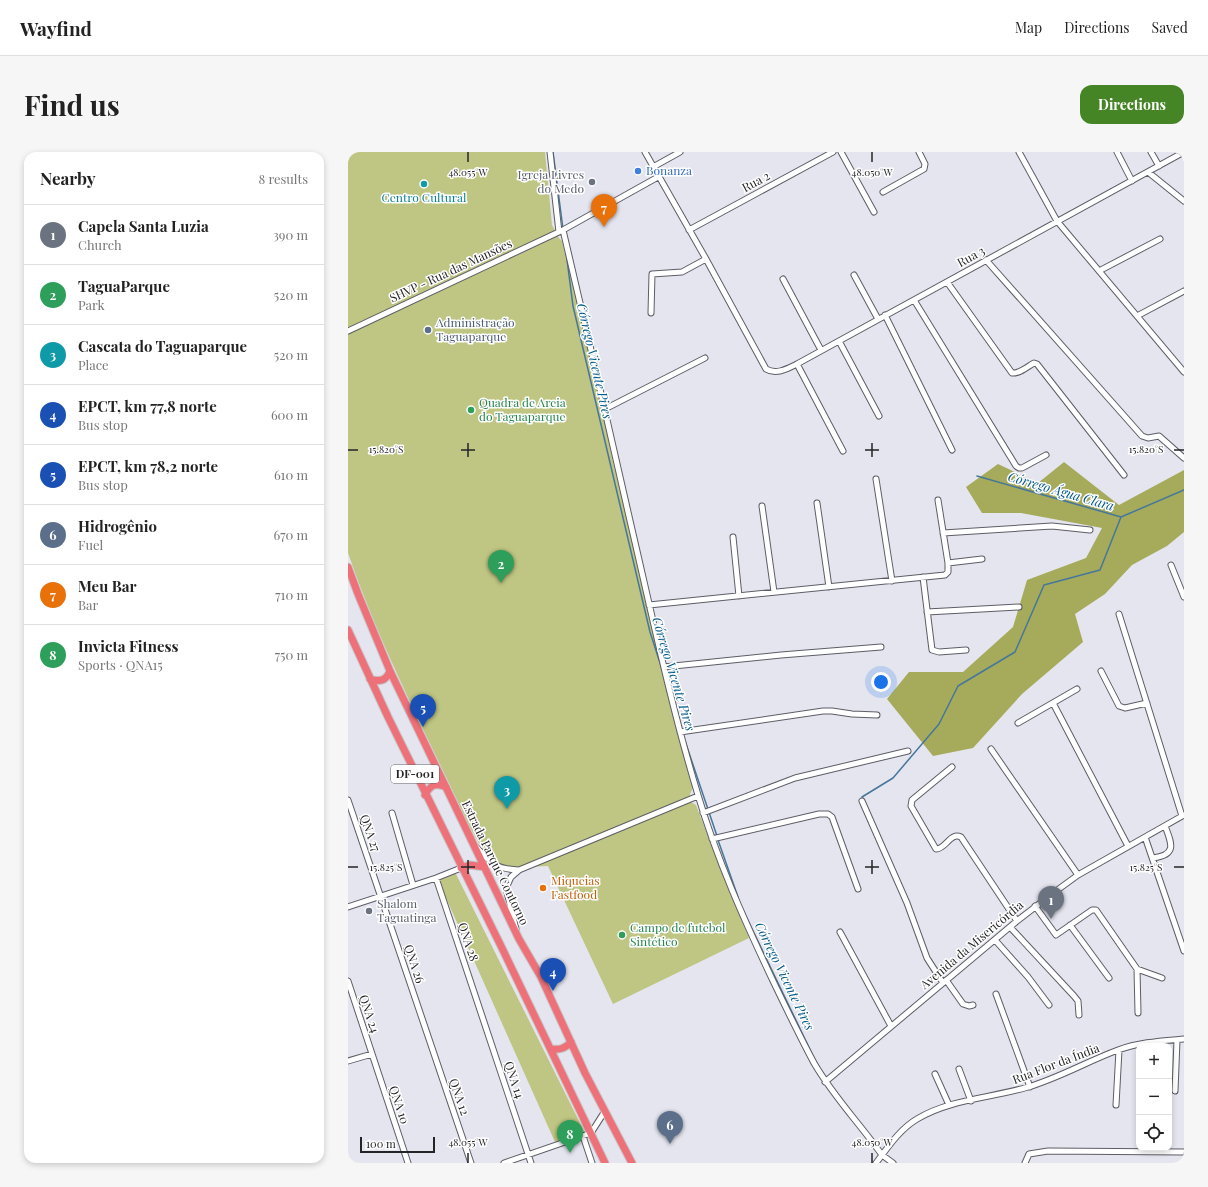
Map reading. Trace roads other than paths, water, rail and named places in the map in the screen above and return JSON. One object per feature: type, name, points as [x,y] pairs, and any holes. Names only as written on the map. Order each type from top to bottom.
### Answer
[{"type":"highway","name":"Estrada Parque Contorno","points":[[348,567],[390,671],[519,937],[541,977],[571,1042],[632,1163]]},
{"type":"highway","name":"DF-001","points":[[348,630],[425,795],[551,1049],[587,1135],[605,1163]]},
{"type":"highway","points":[[370,679],[376,681],[385,680],[390,671]]},
{"type":"highway","points":[[425,795],[433,785],[438,784],[446,787]]},
{"type":"highway","points":[[462,868],[470,865],[485,867]]},
{"type":"highway","points":[[551,1049],[559,1050],[565,1048],[571,1042]]},
{"type":"street","points":[[550,152],[561,231],[605,409],[649,605],[680,732],[712,839],[726,877],[760,954],[825,1082],[882,1155],[893,1163]]},
{"type":"street","points":[[645,152],[706,260],[682,272],[652,274],[651,313]]},
{"type":"street","points":[[653,167],[680,152]]},
{"type":"street","name":"Rua 2","points":[[689,230],[833,152]]},
{"type":"street","points":[[841,152],[874,212]]},
{"type":"street","points":[[883,192],[924,169],[924,164],[919,152]]},
{"type":"street","points":[[1019,152],[1057,221],[1183,369]]},
{"type":"street","points":[[1117,152],[1132,181]]},
{"type":"street","points":[[1151,152],[1159,166]]},
{"type":"street","name":"Rua 3","points":[[706,260],[766,369],[770,372],[778,371],[796,364],[839,341],[1184,152]]},
{"type":"street","points":[[1148,172],[1184,201]]},
{"type":"street","name":"SHVP - Rua das Mansões","points":[[348,331],[561,231],[658,177]]},
{"type":"street","points":[[1099,271],[1160,239]]},
{"type":"street","points":[[986,260],[1142,436],[1148,438],[1159,436],[1184,458]]},
{"type":"street","points":[[854,274],[878,319]]},
{"type":"street","points":[[783,279],[821,350]]},
{"type":"street","points":[[947,282],[1012,373],[1037,364],[1124,475]]},
{"type":"street","points":[[1137,316],[1184,291]]},
{"type":"street","points":[[914,300],[1016,466],[1022,468],[1046,455]]},
{"type":"street","points":[[885,315],[952,450]]},
{"type":"street","points":[[839,341],[879,416]]},
{"type":"street","points":[[605,409],[705,358]]},
{"type":"street","points":[[796,364],[843,451]]},
{"type":"street","points":[[876,479],[892,581]]},
{"type":"street","points":[[649,605],[892,581],[946,574],[948,572],[948,563],[938,500]]},
{"type":"street","points":[[817,503],[829,587]]},
{"type":"street","points":[[762,506],[774,592]]},
{"type":"street","points":[[943,533],[1052,526],[1090,530]]},
{"type":"street","points":[[732,536],[740,596]]},
{"type":"street","points":[[948,563],[982,559]]},
{"type":"street","points":[[1171,565],[1184,597]]},
{"type":"street","points":[[924,577],[927,612],[933,651],[966,650]]},
{"type":"street","points":[[927,612],[1019,607]]},
{"type":"street","points":[[1119,614],[1183,815]]},
{"type":"street","points":[[664,667],[780,655],[881,647]]},
{"type":"street","points":[[1101,671],[1120,706],[1125,708],[1147,703]]},
{"type":"street","points":[[1018,723],[1077,689]]},
{"type":"street","points":[[1053,702],[1128,846]]},
{"type":"street","points":[[680,732],[823,711],[877,715]]},
{"type":"street","points":[[991,749],[1078,875]]},
{"type":"street","points":[[703,812],[790,780],[908,751]]},
{"type":"street","points":[[952,767],[915,797],[911,802],[911,806],[936,849],[941,848],[954,836],[961,837],[1017,921]]},
{"type":"street","points":[[519,937],[506,888],[511,877],[520,870],[698,796]]},
{"type":"street","name":"QNA 27","points":[[348,800],[381,896]]},
{"type":"street","points":[[862,801],[907,903],[927,958],[963,1004],[969,1006],[973,1005]]},
{"type":"street","points":[[392,813],[413,885]]},
{"type":"street","points":[[712,839],[819,814],[828,814],[832,817],[858,889]]},
{"type":"street","name":"Avenida da Misericórdia","points":[[825,1082],[1034,906],[1078,875],[1183,815]]},
{"type":"street","points":[[1153,858],[1164,856],[1169,853],[1172,848],[1165,826]]},
{"type":"street","points":[[1145,837],[1184,951]]},
{"type":"street","points":[[475,846],[494,865],[505,869],[520,870]]},
{"type":"street","points":[[348,907],[462,868]]},
{"type":"street","name":"QNA 28","points":[[436,878],[480,1012]]},
{"type":"street","name":"QNA 26","points":[[381,896],[428,1038]]},
{"type":"street","points":[[1034,906],[1054,934],[1058,934],[1092,910],[1096,910],[1137,969],[1138,1013]]},
{"type":"street","points":[[1070,925],[1109,978]]},
{"type":"street","points":[[1010,927],[1078,1001],[1079,1015]]},
{"type":"street","points":[[840,932],[891,1026]]},
{"type":"street","points":[[995,940],[1028,977],[1049,1006]]},
{"type":"street","points":[[1137,969],[1162,978]]},
{"type":"street","name":"QNA 24","points":[[348,981],[372,1054]]},
{"type":"street","points":[[996,994],[1030,1087]]},
{"type":"street","name":"QNA 14","points":[[480,1012],[531,1163]]},
{"type":"street","name":"QNA 12","points":[[428,1038],[470,1163]]},
{"type":"street","name":"Rua Flor da Índia","points":[[876,1163],[904,1128],[910,1123],[949,1105],[1030,1087],[1119,1050],[1145,1042],[1184,1039]]},
{"type":"street","points":[[1175,1091],[1177,1040]]},
{"type":"street","points":[[1116,1105],[1119,1050]]},
{"type":"street","points":[[348,1062],[372,1054]]},
{"type":"street","name":"QNA 10","points":[[372,1054],[408,1163]]},
{"type":"street","points":[[959,1069],[971,1101]]},
{"type":"street","points":[[936,1074],[949,1105]]},
{"type":"street","points":[[831,1077],[831,1090]]},
{"type":"street","points":[[504,1163],[587,1135],[605,1111]]},
{"type":"street","points":[[587,1135],[592,1163]]},
{"type":"street","points":[[1026,1163],[1029,1154],[1048,1151],[1184,1152]]},
{"type":"waterway","name":"Córrego Vicente Pires","points":[[553,152],[563,229]]},
{"type":"waterway","name":"Córrego Vicente Pires","points":[[566,252],[573,306],[650,632],[662,669]]},
{"type":"waterway","name":"Córrego Água Clara","points":[[977,476],[1121,517],[1184,490]]},
{"type":"waterway","points":[[862,797],[893,778],[939,724],[958,686],[1015,652],[1044,585],[1100,570],[1121,517]]},
{"type":"waterway","name":"Córrego Vicente Pires","points":[[685,741],[717,836]]},
{"type":"waterway","name":"Córrego Vicente Pires","points":[[718,840],[738,897]]},
{"type":"waterway","name":"Córrego Vicente Pires","points":[[742,908],[816,1062],[825,1077]]},
{"type":"place","name":"Bonanza","points":[[638,171]]},
{"type":"place","name":"Igreja Livres do Medo","points":[[592,182]]},
{"type":"place","name":"Centro Cultural","points":[[424,184]]},
{"type":"place","name":"Meu Bar","points":[[604,227]]},
{"type":"place","name":"Administração Taguaparque","points":[[428,330]]},
{"type":"place","name":"Quadra de Areia do Taguaparque","points":[[471,410]]},
{"type":"place","name":"TaguaParque","points":[[501,583]]},
{"type":"place","name":"EPCT, km 78,2 norte","points":[[423,727]]},
{"type":"place","name":"Cascata do Taguaparque","points":[[507,809]]},
{"type":"place","name":"Miqueias Fastfood","points":[[543,888]]},
{"type":"place","name":"Shalom Taguatinga","points":[[369,911]]},
{"type":"place","name":"Capela Santa Luzia","points":[[1051,919]]},
{"type":"place","name":"Campo de futebol Sintético","points":[[622,935]]},
{"type":"place","name":"EPCT, km 77,8 norte","points":[[553,991]]},
{"type":"place","name":"Hidrogênio","points":[[670,1144]]},
{"type":"place","name":"Invicta Fitness","points":[[570,1153]]}]
